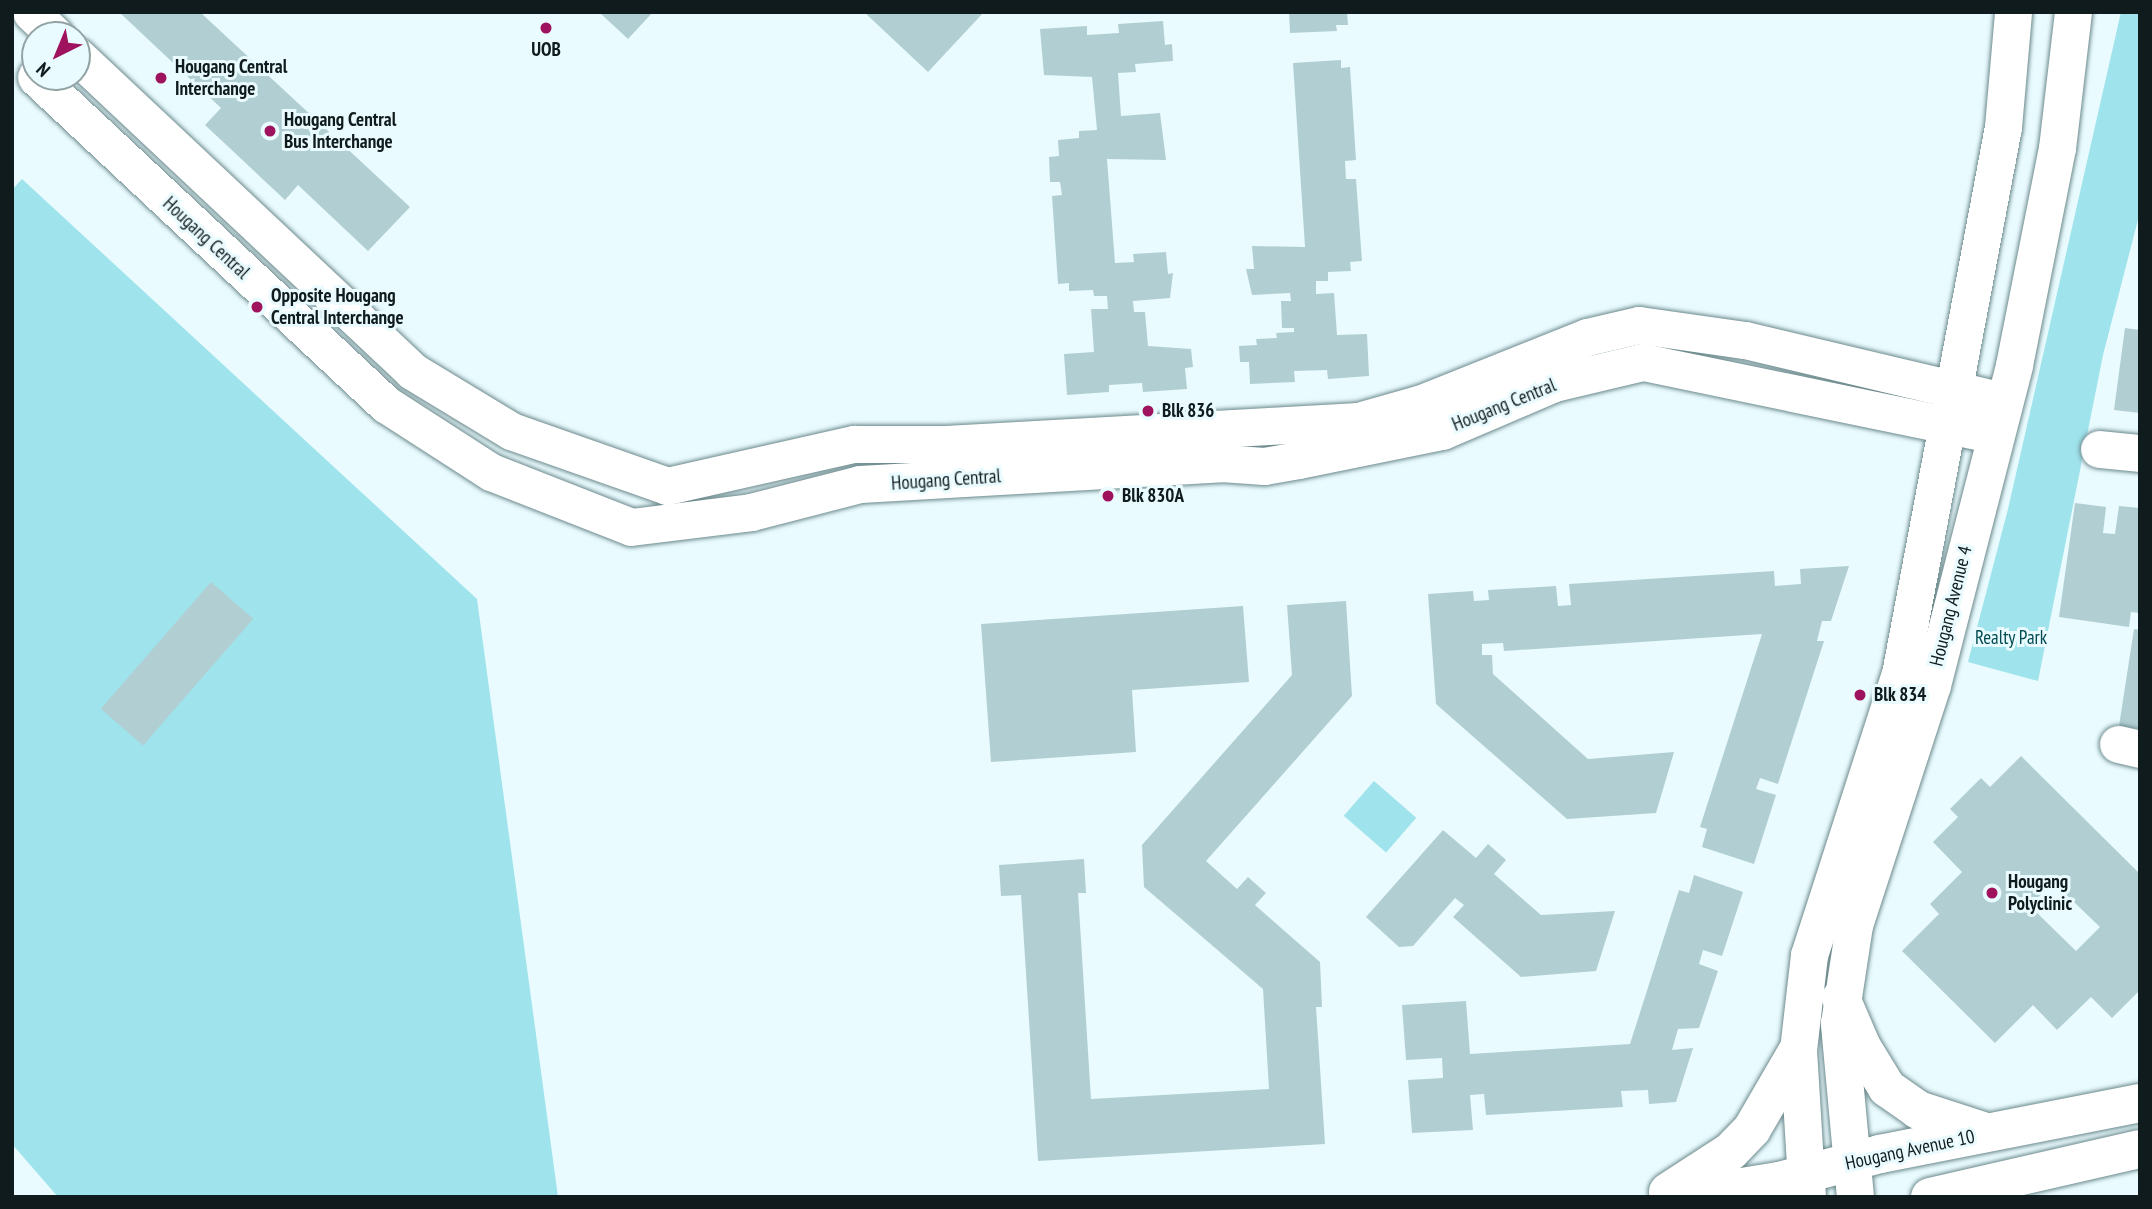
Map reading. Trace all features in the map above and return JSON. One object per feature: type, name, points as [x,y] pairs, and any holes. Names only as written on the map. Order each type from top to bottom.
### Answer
[{"type":"main road","points":[[1841,998],[1862,1047],[1887,1088],[1938,1119],[1990,1133]]},
{"type":"main road","points":[[1660,1197],[1731,1151],[1752,1129],[1768,1108],[1798,1050]]},
{"type":"main road","name":"Hougang Avenue 10","points":[[1680,1197],[1853,1179],[1990,1133],[2140,1103]]},
{"type":"main road","points":[[1930,1197],[1990,1189],[2140,1149]]},
{"type":"street","name":"Hougang Avenue 4","points":[[1807,1185],[1798,1050],[1809,955],[1900,674],[2003,127],[2013,12]]},
{"type":"street","name":"Hougang Avenue 4","points":[[1853,1179],[1841,998],[1854,925],[1932,685],[2000,418],[2057,148],[2073,12]]},
{"type":"street","name":"Hougang Central","points":[[91,69],[412,371],[511,431],[667,486],[855,444],[958,444],[1358,421],[1422,403],[1587,337],[1639,325],[1745,340],[1952,388],[2000,418]]},
{"type":"street","name":"Hougang Central","points":[[50,91],[387,405],[491,472],[631,527],[751,512],[860,484],[1287,462],[1442,430],[1555,383],[1643,362],[1945,425],[2000,418]]},
{"type":"street","points":[[2099,449],[2140,453]]},
{"type":"green space","name":"Realty Park","points":[[2121,12],[2140,12],[2140,212],[2103,355],[2038,681],[1968,662],[2008,509]]},
{"type":"green space","points":[[22,179],[477,599],[558,1197],[58,1197],[12,1144],[12,190]]},
{"type":"green space","points":[[1374,781],[1416,818],[1386,852],[1344,816]]},
{"type":"building","name":"Hougang Central Bus Interchange","points":[[119,12],[200,12],[410,207],[368,251],[298,185],[285,200],[205,125],[221,108]]},
{"type":"building","points":[[599,12],[653,12],[628,39]]},
{"type":"building","points":[[864,12],[984,12],[928,72]]},
{"type":"building","points":[[1289,12],[1347,12],[1348,25],[1336,25],[1337,31],[1290,33]]},
{"type":"building","points":[[1163,21],[1165,45],[1172,44],[1173,61],[1135,64],[1136,72],[1118,73],[1121,116],[1160,113],[1166,160],[1107,159],[1115,263],[1134,262],[1133,254],[1166,252],[1168,274],[1173,273],[1170,298],[1133,301],[1134,312],[1145,312],[1148,346],[1191,349],[1193,367],[1185,368],[1187,389],[1143,392],[1142,383],[1109,385],[1109,392],[1067,395],[1064,354],[1094,352],[1091,309],[1108,309],[1107,296],[1094,296],[1093,290],[1069,291],[1069,283],[1058,284],[1052,196],[1062,195],[1060,182],[1050,182],[1049,157],[1059,156],[1058,140],[1079,138],[1079,131],[1097,130],[1092,77],[1044,75],[1040,29],[1087,26],[1087,35],[1119,33],[1118,24]]},
{"type":"building","points":[[1341,60],[1341,68],[1350,67],[1356,160],[1345,161],[1346,179],[1356,179],[1362,261],[1350,262],[1351,271],[1328,272],[1328,281],[1316,281],[1316,294],[1334,293],[1337,335],[1367,334],[1369,376],[1328,379],[1327,370],[1294,371],[1295,382],[1250,384],[1249,362],[1240,362],[1239,346],[1257,345],[1256,339],[1277,338],[1276,333],[1294,332],[1294,328],[1282,328],[1281,301],[1291,301],[1290,293],[1252,295],[1246,269],[1254,269],[1252,246],[1305,247],[1293,63]]},
{"type":"building","points":[[2125,328],[2140,330],[2140,413],[2114,410]]},
{"type":"building","points":[[2075,503],[2106,507],[2103,533],[2115,534],[2119,506],[2140,508],[2140,613],[2131,612],[2129,627],[2059,617]]},
{"type":"building","points":[[1849,566],[1831,621],[1822,621],[1817,641],[1824,641],[1778,784],[1760,778],[1756,789],[1776,795],[1754,864],[1702,847],[1707,829],[1700,827],[1762,634],[1504,651],[1503,643],[1482,644],[1482,655],[1492,655],[1493,674],[1588,759],[1674,752],[1656,813],[1567,819],[1436,704],[1428,594],[1473,591],[1474,601],[1489,600],[1488,590],[1556,586],[1558,606],[1571,605],[1569,584],[1774,571],[1775,586],[1801,584],[1800,569]]},
{"type":"building","points":[[211,582],[253,619],[143,746],[101,709]]},
{"type":"building","points":[[1346,601],[1352,696],[1206,861],[1237,889],[1248,877],[1266,893],[1255,905],[1320,962],[1322,1007],[1316,1007],[1325,1144],[1038,1161],[1021,895],[1001,896],[999,865],[1084,859],[1086,893],[1078,893],[1091,1099],[1269,1089],[1263,989],[1144,887],[1142,845],[1292,675],[1287,605]]},
{"type":"building","points":[[1243,606],[1249,682],[1132,690],[1136,752],[991,762],[981,624]]},
{"type":"building","points":[[2134,629],[2140,630],[2140,729],[2119,726]]},
{"type":"building","name":"Hougang Polyclinic","points":[[2021,756],[2140,874],[2140,990],[2112,1018],[2091,997],[2057,1030],[2033,1005],[1995,1043],[1902,951],[1939,914],[1930,904],[1962,872],[1933,842],[1958,817],[1950,809],[1981,778],[1990,787]],"holes":[[[2053,882],[2100,927],[2076,951],[2030,906]]]},
{"type":"building","points":[[1443,830],[1476,858],[1488,844],[1506,860],[1494,874],[1541,915],[1615,911],[1596,971],[1521,977],[1453,917],[1464,905],[1455,898],[1413,946],[1399,947],[1366,917]]},
{"type":"building","points":[[1694,875],[1743,892],[1722,956],[1703,950],[1699,964],[1718,971],[1699,1028],[1678,1029],[1672,1050],[1693,1048],[1676,1102],[1649,1104],[1648,1090],[1621,1091],[1623,1107],[1486,1115],[1484,1094],[1470,1095],[1473,1130],[1412,1133],[1408,1080],[1443,1078],[1442,1058],[1406,1060],[1402,1005],[1466,1001],[1470,1054],[1630,1044],[1679,890],[1689,893]]},
{"type":"place","name":"UOB","points":[[546,28]]},
{"type":"place","name":"Hougang Central Interchange","points":[[161,78]]},
{"type":"place","name":"Hougang Central Bus Interchange","points":[[270,131]]},
{"type":"place","name":"Opposite Hougang Central Interchange","points":[[257,307]]},
{"type":"place","name":"Blk 836","points":[[1148,411]]},
{"type":"place","name":"Blk 830A","points":[[1108,496]]},
{"type":"place","name":"Blk 834","points":[[1860,695]]},
{"type":"place","name":"Hougang Polyclinic","points":[[1992,893]]}]
